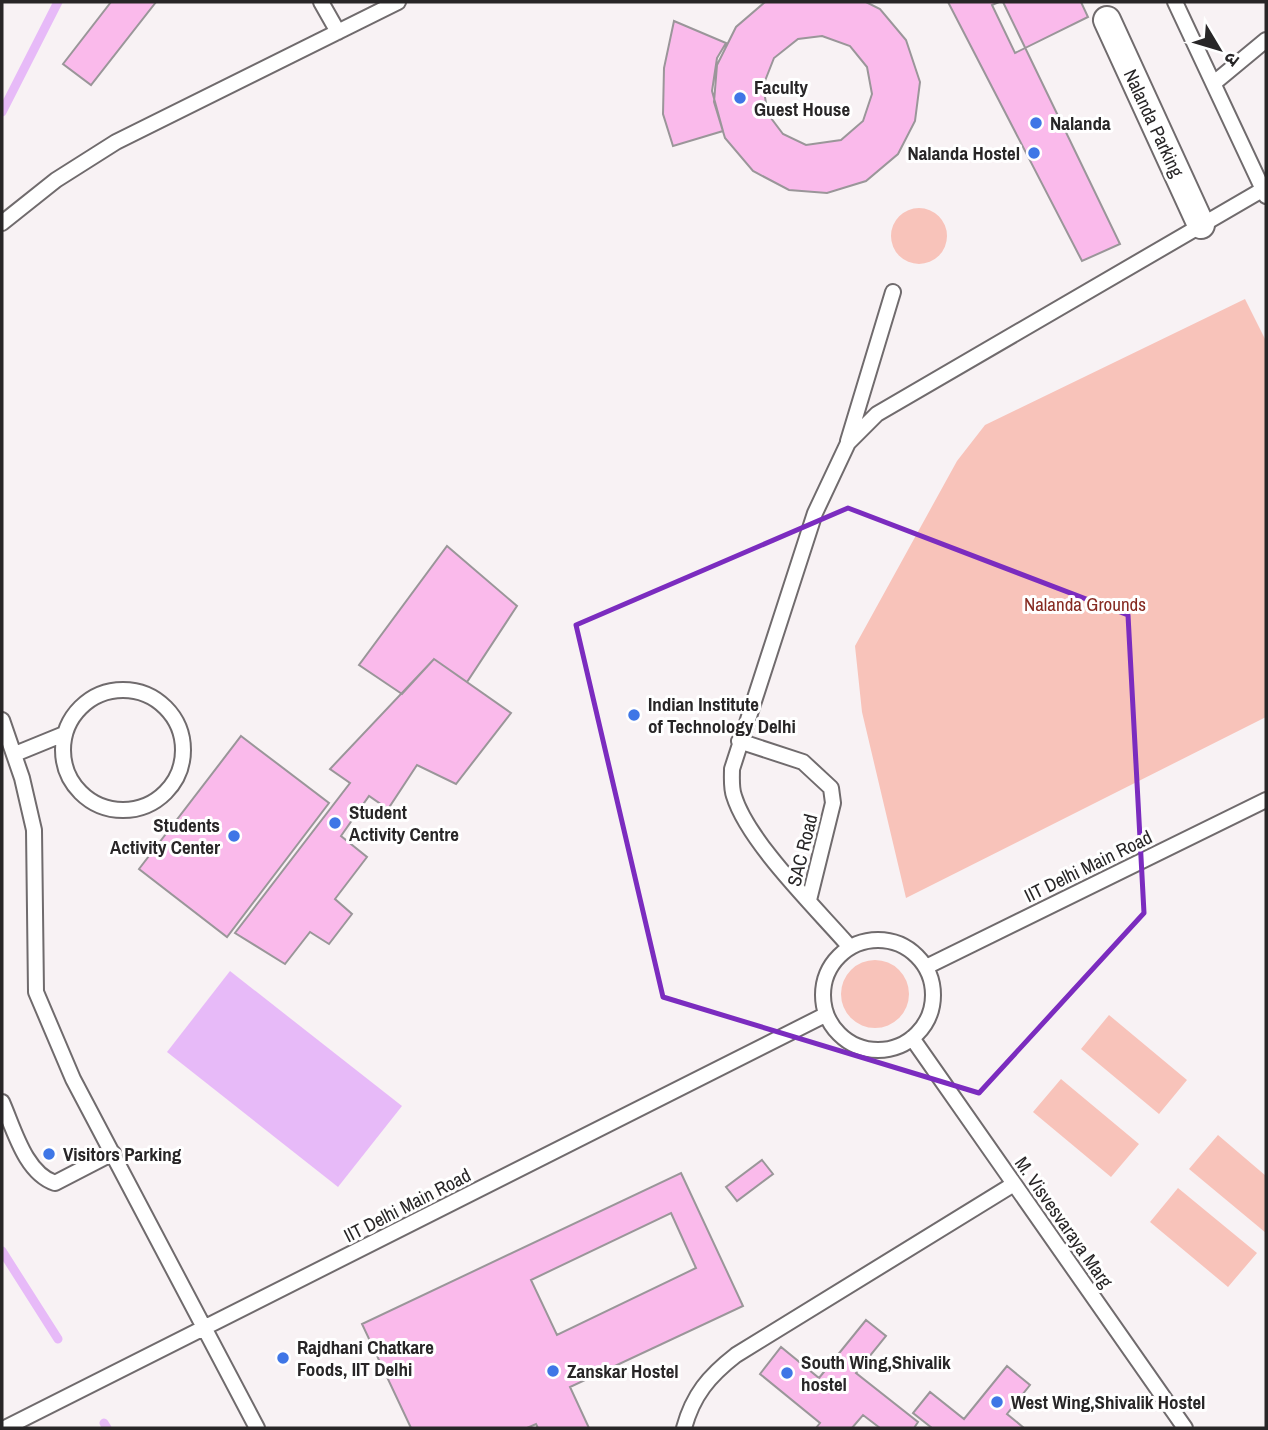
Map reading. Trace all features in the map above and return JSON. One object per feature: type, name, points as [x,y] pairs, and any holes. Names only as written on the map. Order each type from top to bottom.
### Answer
[{"type":"street","name":"Nalanda Parking","points":[[1107,20],[1201,225]]},
{"type":"lane","points":[[321,2],[338,32]]},
{"type":"lane","points":[[2,223],[56,180],[116,142],[398,2]]},
{"type":"lane","points":[[848,443],[877,414],[1201,225],[1264,194],[1175,2]]},
{"type":"lane","points":[[1214,83],[1266,40]]},
{"type":"lane","points":[[849,946],[741,815],[733,794],[732,769],[815,513],[848,443],[893,292]]},
{"type":"lane","points":[[15,754],[64,734],[73,716],[86,702],[103,693],[122,689],[141,692],[158,701],[172,714],[181,732],[184,750],[181,770],[171,788],[155,802],[136,810],[115,811],[95,805],[79,792],[67,775],[62,754],[64,734]]},
{"type":"lane","points":[[2,720],[15,754],[34,830],[36,992],[73,1079],[202,1329],[257,1428]]},
{"type":"lane","name":"SAC Road","points":[[739,741],[803,762],[831,788],[833,803],[809,900]]},
{"type":"lane","name":"IIT Delhi Main Road","points":[[926,967],[1266,800]]},
{"type":"lane","points":[[870,939],[892,940],[912,950],[926,967],[932,986],[932,1005],[925,1023],[912,1038],[894,1048],[867,1049],[847,1042],[825,1015],[821,989],[825,974],[849,946],[870,939]]},
{"type":"lane","name":"IIT Delhi Main Road","points":[[5,1428],[825,1015]]},
{"type":"lane","name":"M. Visvesvaraya Marg","points":[[912,1038],[1182,1427]]},
{"type":"lane","points":[[2,1102],[32,1167],[42,1178],[55,1182],[113,1153]]},
{"type":"lane","points":[[684,1428],[690,1404],[710,1375],[736,1355],[1014,1184]]},
{"type":"highlighted area","points":[[848,508],[1128,615],[1144,913],[979,1093],[663,997],[576,625]]},
{"type":"green space","points":[[919,208],[930,210],[939,216],[945,225],[945,247],[939,256],[930,262],[919,264],[908,262],[899,256],[893,247],[891,236],[893,225],[899,216],[908,210]]},
{"type":"green space","name":"Nalanda Grounds","points":[[1245,299],[1266,341],[1266,717],[906,898],[862,712],[855,646],[957,461],[985,425]]},
{"type":"green space","points":[[868,960],[882,960],[894,965],[904,975],[909,994],[904,1013],[894,1023],[882,1028],[868,1028],[856,1023],[846,1013],[841,1001],[841,987],[846,975],[856,965]]},
{"type":"green space","points":[[1109,1015],[1187,1080],[1159,1114],[1081,1049]]},
{"type":"green space","points":[[1061,1079],[1139,1144],[1111,1177],[1033,1112]]},
{"type":"green space","points":[[1218,1135],[1266,1176],[1266,1233],[1189,1169]]},
{"type":"green space","points":[[1178,1188],[1257,1253],[1228,1287],[1150,1222]]},
{"type":"shaded area","points":[[230,971],[402,1106],[338,1187],[167,1052]]},
{"type":"building","points":[[111,2],[156,2],[91,85],[63,64]]},
{"type":"building","name":"Faculty Guest House","points":[[765,2],[866,2],[880,9],[906,40],[920,82],[915,121],[898,154],[866,181],[827,193],[789,190],[753,171],[725,138],[714,102],[717,65],[736,27]],"holes":[[[822,36],[850,46],[867,67],[872,94],[863,121],[841,140],[806,145],[783,134],[768,114],[763,86],[774,58],[798,39]]]},
{"type":"building","name":"Nalanda","points":[[948,2],[1003,2],[1120,244],[1082,261]]},
{"type":"building","points":[[999,2],[1081,2],[1088,17],[1015,53],[992,5]]},
{"type":"building","points":[[674,21],[726,43],[717,58],[712,91],[723,131],[673,146],[663,114],[664,68]]},
{"type":"building","points":[[447,546],[517,606],[467,682],[434,659],[402,694],[359,665]]},
{"type":"building","name":"Student Activity Centre","points":[[434,659],[511,713],[456,784],[417,765],[388,809],[369,796],[341,836],[367,857],[335,899],[352,914],[329,944],[310,932],[285,964],[235,933],[350,783],[330,769]]},
{"type":"building","name":"Students Activity Center","points":[[241,736],[329,803],[227,937],[139,869]]},
{"type":"building","points":[[762,1160],[773,1174],[737,1201],[726,1187]]},
{"type":"building","name":"Zanskar Hostel","points":[[681,1173],[743,1306],[570,1387],[589,1428],[538,1428],[536,1424],[527,1428],[411,1428],[362,1324]],"holes":[[[671,1213],[696,1268],[557,1335],[531,1280]]]},
{"type":"building","name":"South Wing,Shivalik hostel","points":[[866,1320],[886,1336],[856,1373],[918,1422],[914,1428],[880,1428],[863,1415],[852,1428],[816,1428],[820,1423],[760,1374],[781,1347],[819,1378]]},
{"type":"building","name":"West Wing,Shivalik Hostel","points":[[1007,1366],[1030,1385],[1007,1414],[1024,1428],[932,1428],[913,1413],[930,1392],[964,1419]]},
{"type":"waterway","points":[[2,112],[58,2]]},
{"type":"waterway","points":[[2,1251],[58,1339]]},
{"type":"waterway","points":[[104,1423],[107,1428]]},
{"type":"place","name":"Faculty Guest House","points":[[740,98]]},
{"type":"place","name":"Nalanda","points":[[1036,123]]},
{"type":"place","name":"Nalanda Hostel","points":[[1034,153]]},
{"type":"place","name":"Indian Institute of Technology Delhi","points":[[634,715]]},
{"type":"place","name":"Student Activity Centre","points":[[335,823]]},
{"type":"place","name":"Students Activity Center","points":[[234,836]]},
{"type":"place","name":"Visitors Parking","points":[[49,1154]]},
{"type":"place","name":"Rajdhani Chatkare Foods, IIT Delhi","points":[[283,1358]]},
{"type":"place","name":"Zanskar Hostel","points":[[553,1371]]},
{"type":"place","name":"South Wing,Shivalik hostel","points":[[787,1373]]},
{"type":"place","name":"West Wing,Shivalik Hostel","points":[[997,1402]]}]
